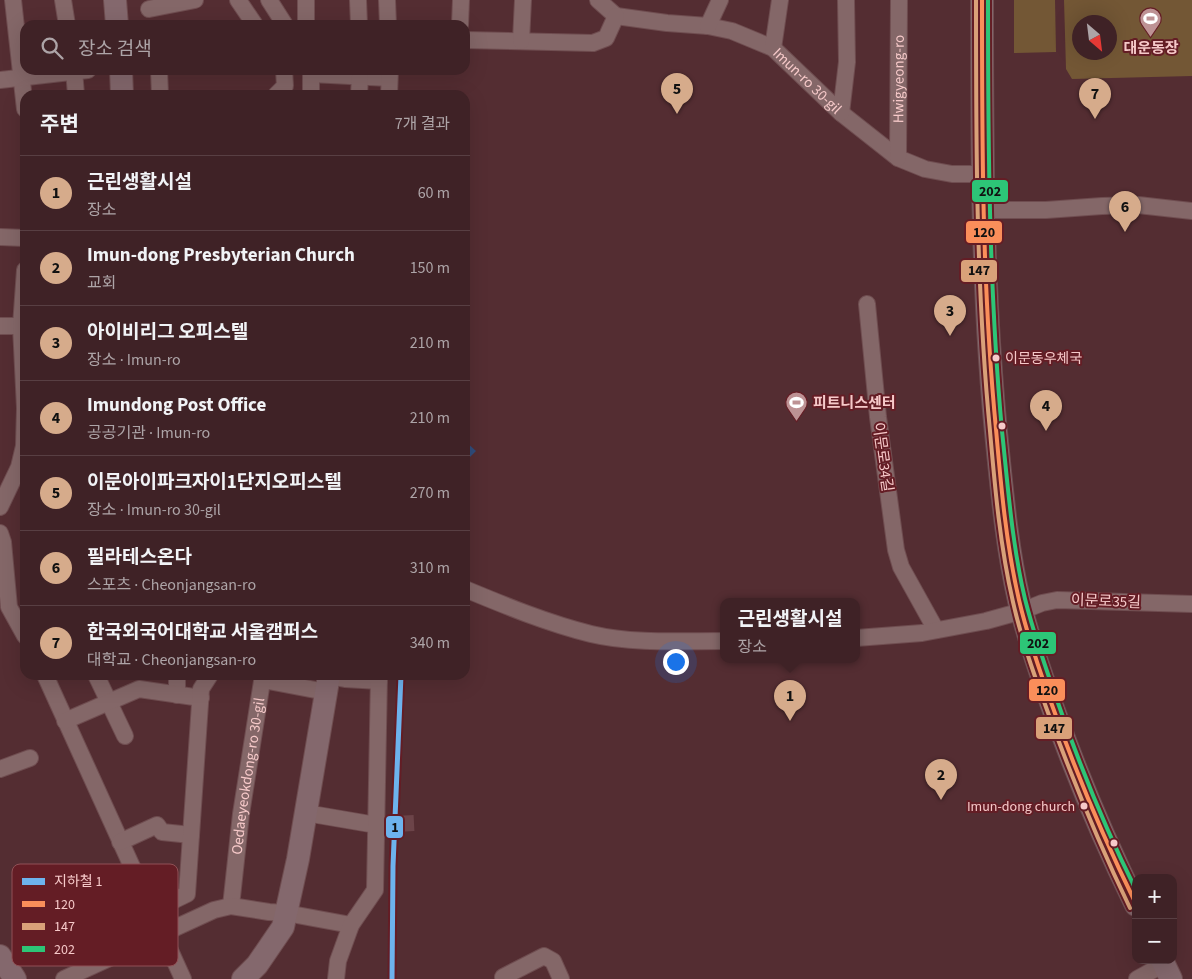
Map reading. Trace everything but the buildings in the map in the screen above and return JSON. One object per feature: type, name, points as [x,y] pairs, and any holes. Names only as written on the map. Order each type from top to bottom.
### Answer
[{"type":"main road","points":[[115,0],[117,20]]},
{"type":"main road","points":[[982,0],[984,210],[988,347],[1011,564],[1022,611],[1068,750],[1132,896]]},
{"type":"main road","points":[[121,75],[122,90]]},
{"type":"main road","points":[[242,979],[257,965],[283,926],[298,859],[328,681]]},
{"type":"main road","points":[[0,956],[15,979]]},
{"type":"street","points":[[13,0],[20,60]]},
{"type":"street","points":[[63,0],[65,20]]},
{"type":"street","points":[[149,11],[195,0]]},
{"type":"street","points":[[238,0],[252,20]]},
{"type":"street","points":[[269,0],[282,20]]},
{"type":"street","points":[[306,0],[306,20]]},
{"type":"street","points":[[358,0],[359,20]]},
{"type":"street","points":[[387,0],[388,20]]},
{"type":"street","points":[[460,20],[461,0]]},
{"type":"street","points":[[520,41],[523,0]]},
{"type":"street","points":[[470,40],[597,42],[606,38],[616,16],[598,0]]},
{"type":"street","points":[[708,26],[720,0]]},
{"type":"street","points":[[773,48],[780,0]]},
{"type":"street","points":[[841,114],[846,62],[846,0]]},
{"type":"street","name":"Hwigyeong-ro","points":[[898,158],[899,0]]},
{"type":"street","name":"Imun-ro 30-gil","points":[[616,16],[732,30],[773,48],[841,114],[898,158],[934,171],[952,174],[984,174]]},
{"type":"street","points":[[0,80],[38,75]]},
{"type":"street","points":[[76,90],[78,75]]},
{"type":"street","points":[[159,75],[160,90]]},
{"type":"street","points":[[281,90],[285,86],[284,75]]},
{"type":"street","points":[[311,75],[311,90]]},
{"type":"street","points":[[348,75],[374,75]]},
{"type":"street","points":[[389,75],[389,90]]},
{"type":"street","points":[[359,90],[360,76]]},
{"type":"street","points":[[22,77],[23,90]]},
{"type":"street","points":[[984,210],[1062,210],[1107,205],[1192,210]]},
{"type":"street","points":[[0,237],[20,238]]},
{"type":"street","name":"이문로34길","points":[[867,304],[878,416],[896,550],[901,567],[936,630]]},
{"type":"street","points":[[0,326],[20,326]]},
{"type":"street","points":[[0,507],[20,472]]},
{"type":"street","points":[[0,533],[3,542],[9,607],[20,627]]},
{"type":"street","points":[[470,592],[540,619],[592,634],[657,640],[720,641]]},
{"type":"street","name":"이문로35길","points":[[860,638],[936,630],[986,621],[1057,600],[1192,604]]},
{"type":"street","points":[[47,680],[130,864]]},
{"type":"street","points":[[98,680],[125,736]]},
{"type":"street","points":[[177,680],[177,695]]},
{"type":"street","points":[[178,898],[187,894],[201,689],[207,680]]},
{"type":"street","name":"Oedaeyeokdong-ro 30-gil","points":[[231,906],[241,814],[263,680]]},
{"type":"street","name":"Oedaeyeokdong-ro 30-gil","points":[[306,680],[328,681]]},
{"type":"street","points":[[336,979],[338,961],[351,925],[375,890],[379,680]]},
{"type":"street","points":[[65,721],[140,689],[201,698]]},
{"type":"street","points":[[0,769],[30,758]]},
{"type":"street","points":[[306,813],[376,824]]},
{"type":"street","points":[[120,842],[156,825],[162,832],[191,835]]},
{"type":"street","points":[[178,927],[214,910],[231,906],[286,913],[351,925]]},
{"type":"street","points":[[504,979],[504,977],[544,956],[552,961],[561,979]]},
{"type":"street","points":[[64,979],[92,966]]},
{"type":"street","points":[[177,966],[183,979]]},
{"type":"street","points":[[1136,979],[1166,968]]},
{"type":"shaded area","points":[[1014,0],[1055,0],[1056,52],[1014,53]]},
{"type":"shaded area","name":"대운동장","points":[[1064,0],[1192,0],[1192,76],[1072,79],[1066,69]]},
{"type":"water","points":[[470,446],[476,451],[470,457]]},
{"type":"tunnel","points":[[376,825],[414,823]]},
{"type":"metro line","name":"1","points":[[392,979],[393,866],[401,680]]},
{"type":"transit line","name":"147","points":[[976,0],[979,269],[985,377],[994,474],[998,517],[1008,581],[1025,646],[1068,766],[1130,908]]},
{"type":"transit line","name":"120","points":[[982,0],[985,268],[991,375],[1004,515],[1011,558],[1027,629],[1051,702],[1093,811],[1132,896]]},
{"type":"transit line","name":"202","points":[[988,0],[989,162],[994,324],[1002,431],[1017,557],[1025,599],[1047,673],[1079,761],[1132,882]]},
{"type":"place","name":"대운동장","points":[[1151,38]]},
{"type":"place","name":"이문아이파크자이1단지오피스텔","points":[[677,114]]},
{"type":"place","name":"한국외국어대학교 서울캠퍼스","points":[[1095,119]]},
{"type":"place","name":"필라테스온다","points":[[1125,232]]},
{"type":"place","name":"아이비리그 오피스텔","points":[[950,336]]},
{"type":"place","name":"이문동우체국","points":[[996,358]]},
{"type":"place","name":"피트니스센터","points":[[797,422]]},
{"type":"place","name":"Imundong Post Office","points":[[1046,431]]},
{"type":"place","name":"근린생활시설","points":[[790,721]]},
{"type":"place","name":"Imun-dong Presbyterian Church","points":[[941,800]]},
{"type":"place","name":"Imun-dong church","points":[[1084,806]]}]
